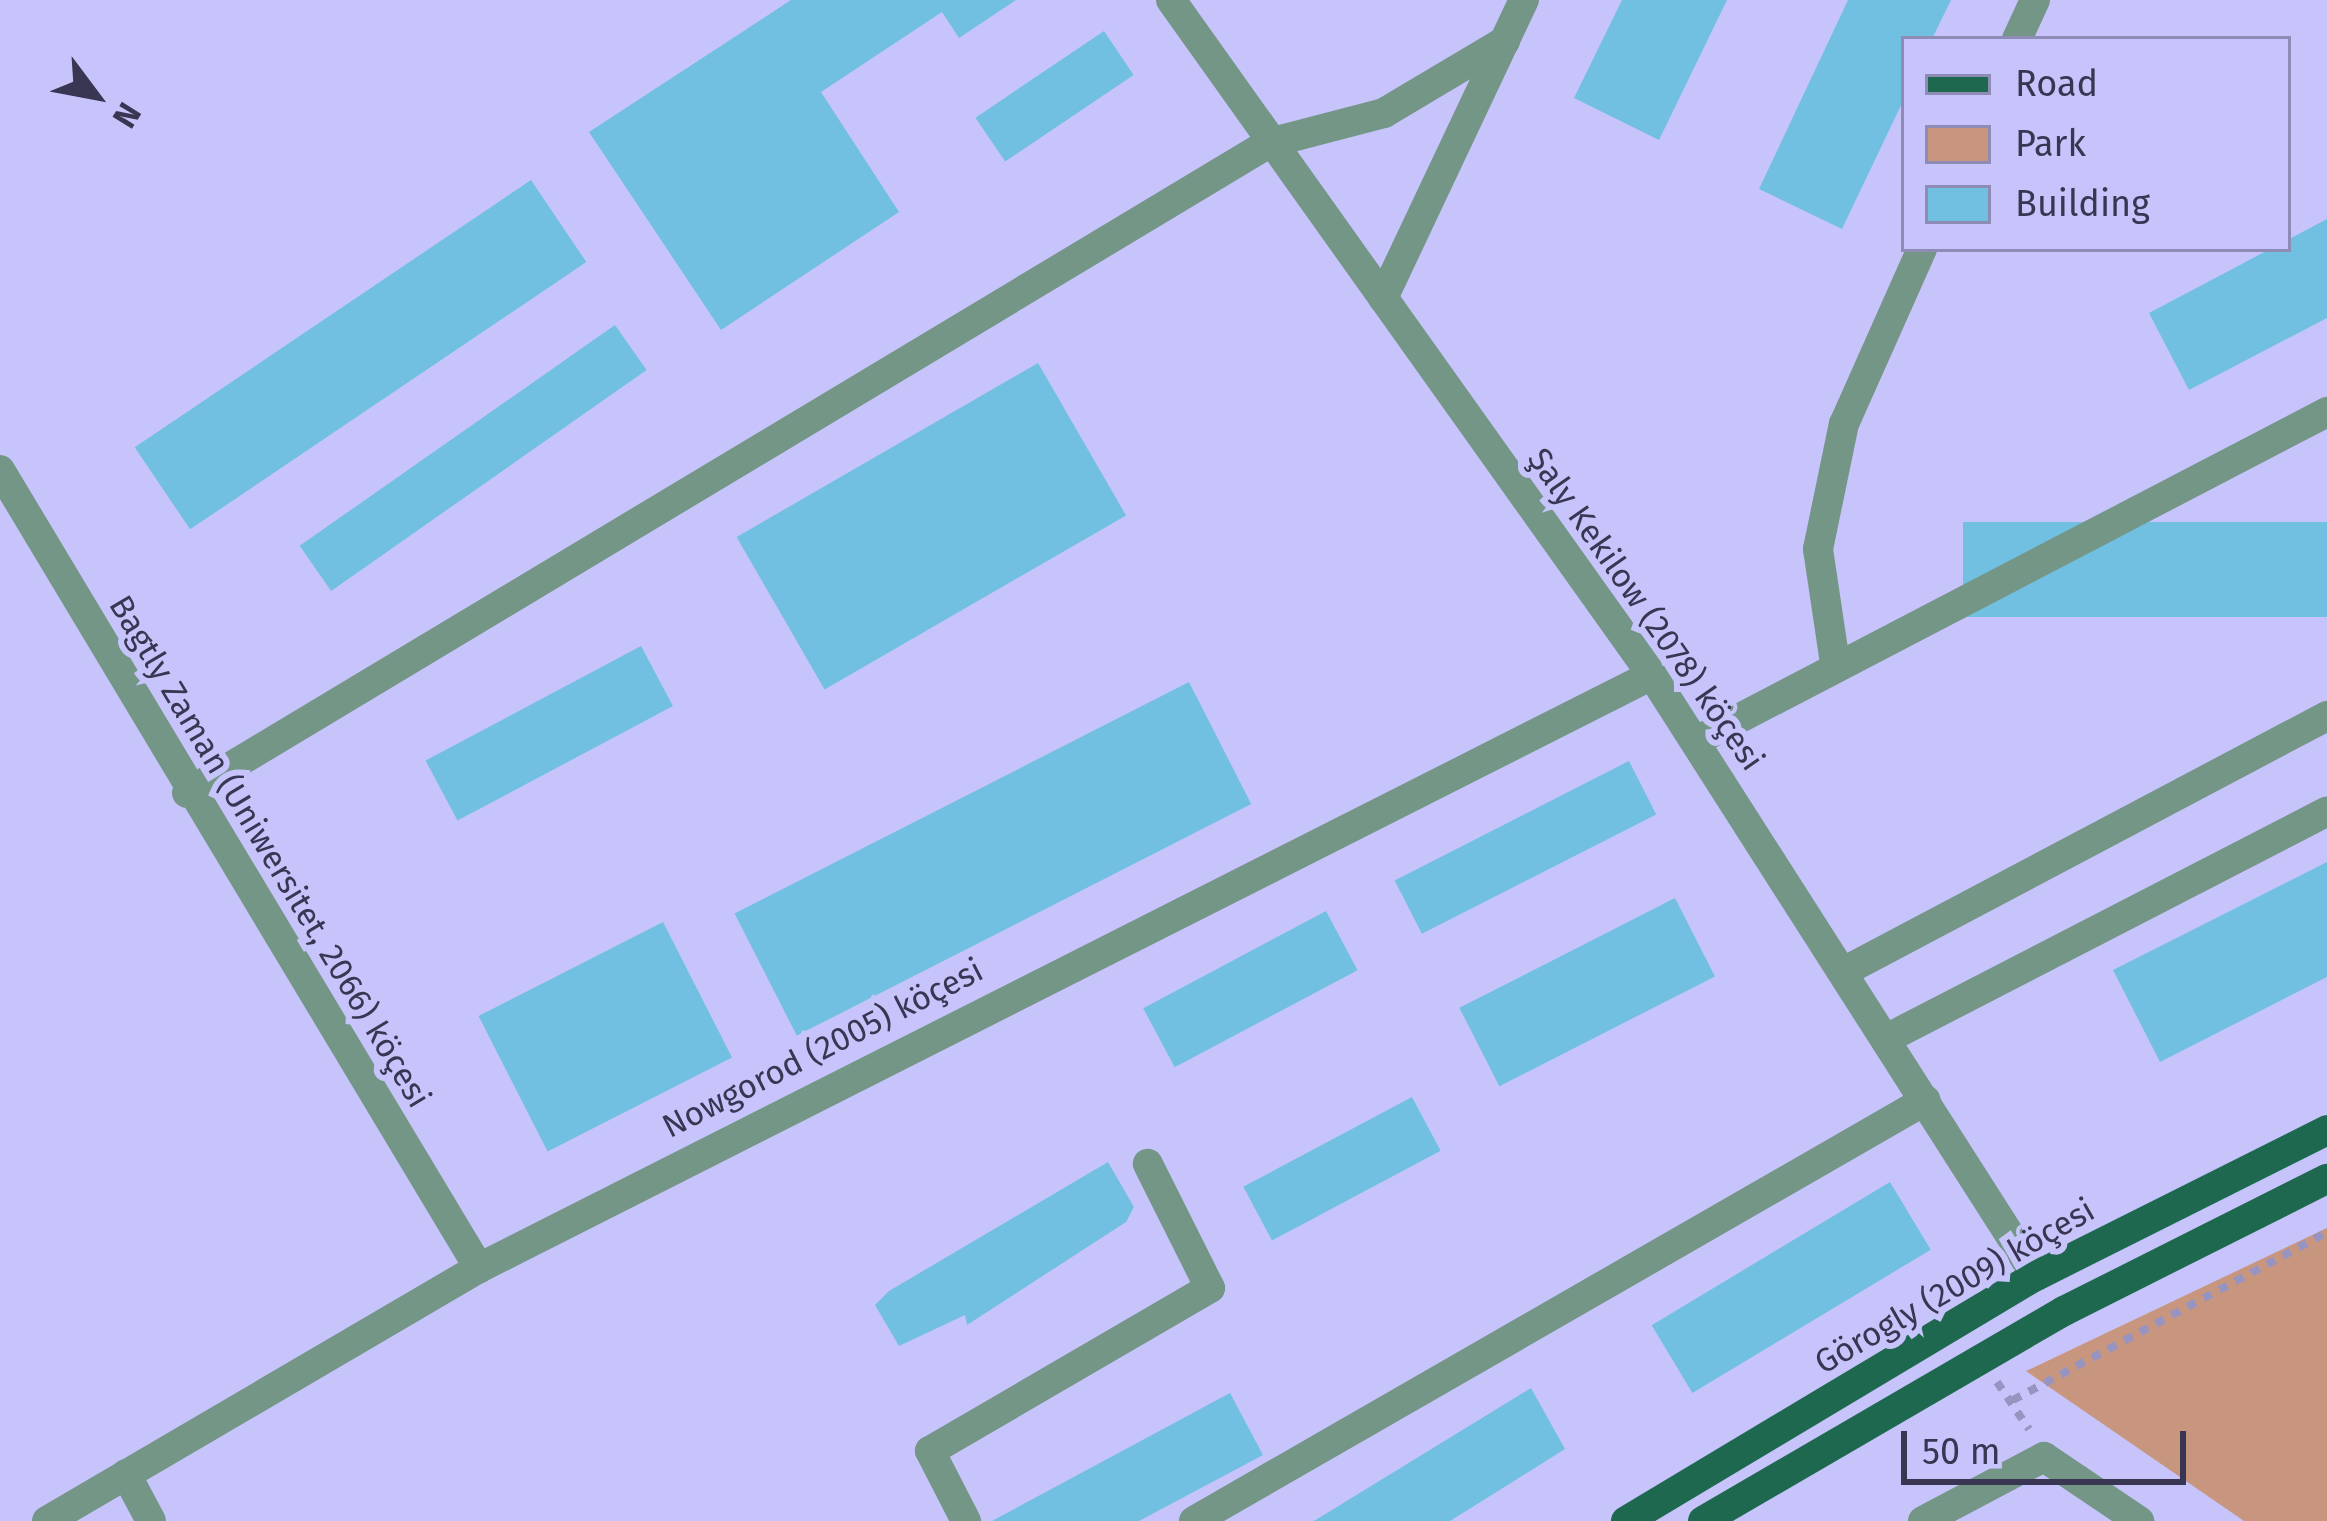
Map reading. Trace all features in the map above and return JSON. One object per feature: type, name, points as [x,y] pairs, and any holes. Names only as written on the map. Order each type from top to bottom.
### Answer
[{"type":"main road","name":"Görogly (2009) köçesi","points":[[1626,1521],[2036,1276],[2327,1130]]},
{"type":"main road","points":[[1703,1521],[1979,1361],[2327,1179]]},
{"type":"street","name":"Şaly Kekilow (2078) köçesi","points":[[1172,0],[1269,143],[1652,676],[2036,1276]]},
{"type":"street","points":[[1383,298],[1525,0]]},
{"type":"street","points":[[2018,36],[2035,0]]},
{"type":"street","points":[[187,793],[1269,143],[1384,113],[1505,41]]},
{"type":"street","points":[[1835,663],[1818,549],[1844,424],[1921,252]]},
{"type":"street","points":[[1696,741],[1835,663],[2327,412]]},
{"type":"street","name":"Bagtly Zaman (Uniwersitet, 2066) köçesi","points":[[0,470],[187,793],[479,1268]]},
{"type":"street","name":"Nowgorod (2005) köçesi","points":[[47,1521],[479,1268],[1652,676]]},
{"type":"street","points":[[1843,972],[2327,716]]},
{"type":"street","points":[[1886,1039],[2327,811]]},
{"type":"street","points":[[1194,1521],[1926,1100]]},
{"type":"street","points":[[966,1521],[930,1451],[1210,1288],[1148,1164]]},
{"type":"street","points":[[1923,1521],[2044,1457],[2139,1521]]},
{"type":"street","points":[[126,1474],[151,1521]]},
{"type":"path","points":[[2013,1400],[2327,1232]]},
{"type":"path","points":[[1979,1361],[2013,1400],[2044,1457]]},
{"type":"green space","points":[[2327,1228],[2327,1521],[2244,1521],[2026,1371]]},
{"type":"building","points":[[791,0],[1016,0],[959,38],[942,12],[821,92],[899,212],[721,330],[589,132]]},
{"type":"building","points":[[1622,0],[1727,0],[1659,140],[1574,98]]},
{"type":"building","points":[[1848,0],[1951,0],[1933,36],[1901,36],[1901,105],[1842,229],[1759,189]]},
{"type":"building","points":[[1104,31],[1134,75],[1005,162],[975,118]]},
{"type":"building","points":[[531,180],[586,262],[190,529],[135,447]]},
{"type":"building","points":[[2327,219],[2327,318],[2189,390],[2149,313],[2265,252],[2291,252],[2291,238]]},
{"type":"building","points":[[615,325],[647,370],[331,591],[300,546]]},
{"type":"building","points":[[1038,363],[1126,515],[825,689],[737,537]]},
{"type":"building","points":[[1963,522],[2327,522],[2327,617],[1963,617]]},
{"type":"building","points":[[641,646],[673,706],[457,821],[426,761]]},
{"type":"building","points":[[1189,682],[1251,804],[797,1036],[735,914]]},
{"type":"building","points":[[1629,761],[1656,814],[1422,934],[1395,880]]},
{"type":"building","points":[[2327,862],[2327,977],[2160,1062],[2113,970]]},
{"type":"building","points":[[1675,898],[1715,976],[1499,1086],[1459,1008]]},
{"type":"building","points":[[1326,911],[1357,970],[1175,1067],[1143,1008]]},
{"type":"building","points":[[663,922],[732,1057],[548,1151],[479,1016]]},
{"type":"building","points":[[1412,1097],[1441,1151],[1272,1241],[1243,1187]]},
{"type":"building","points":[[1108,1162],[1134,1207],[1126,1222],[967,1325],[965,1315],[899,1346],[875,1305],[889,1291]]},
{"type":"building","points":[[1890,1182],[1931,1250],[1692,1393],[1652,1325]]},
{"type":"building","points":[[1531,1388],[1565,1449],[1450,1521],[1314,1521]]},
{"type":"building","points":[[1230,1393],[1263,1455],[1139,1521],[992,1521]]}]
